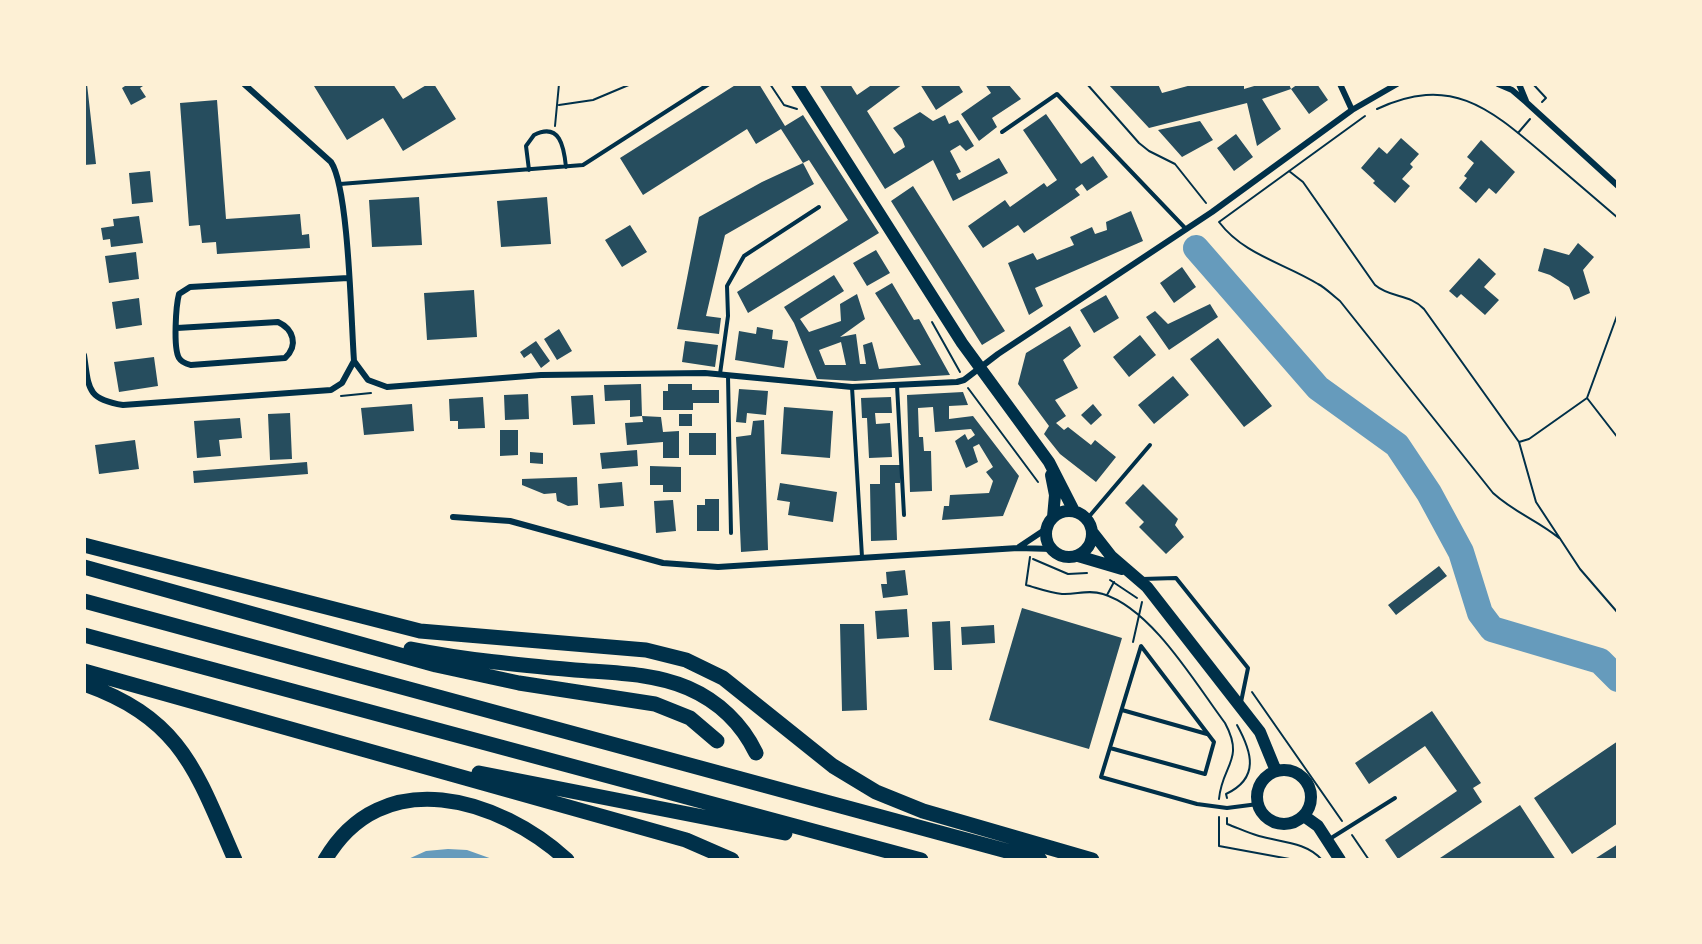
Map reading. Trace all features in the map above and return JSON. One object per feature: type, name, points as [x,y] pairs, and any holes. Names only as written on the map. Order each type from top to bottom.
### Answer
[{"type":"highway","points":[[84,545],[420,631],[646,650],[686,660],[723,678],[833,766],[876,792],[923,811],[1092,860]]},
{"type":"highway","points":[[84,567],[436,665],[519,683],[655,704],[690,718],[717,741]]},
{"type":"highway","points":[[84,601],[1040,860]]},
{"type":"highway","points":[[219,603],[441,655],[648,677],[675,683],[705,697],[728,715],[749,739],[756,753]]},
{"type":"highway","points":[[84,635],[921,860]]},
{"type":"highway","points":[[84,671],[298,729],[497,777],[641,803],[717,821],[887,851]]},
{"type":"highway","points":[[84,684],[142,712],[172,737],[194,768],[235,860]]},
{"type":"highway","points":[[298,729],[403,762],[686,840],[732,860]]},
{"type":"highway","points":[[327,858],[346,833],[371,814],[396,803],[431,798],[451,800],[492,811],[533,832],[567,860]]},
{"type":"main road","points":[[797,84],[980,368],[1049,462],[1074,511],[1087,519],[1093,533],[1111,556],[1137,576],[1240,706],[1260,732],[1276,771]]},
{"type":"main road","points":[[1049,462],[1055,495],[1053,517],[1046,529],[1046,537],[1052,549],[1064,557],[1078,556],[1137,576]]},
{"type":"main road","points":[[1053,517],[1067,511],[1074,511]]},
{"type":"main road","points":[[1078,556],[1088,547],[1093,533]]},
{"type":"main road","points":[[1276,771],[1292,771],[1305,779],[1309,786],[1311,802],[1304,816],[1297,821],[1281,824],[1266,817],[1258,804],[1258,788],[1262,780],[1276,771]]},
{"type":"main road","points":[[1304,816],[1318,826],[1340,860]]},
{"type":"street","points":[[244,84],[331,162],[340,184],[354,361],[368,380],[387,387],[541,375],[720,374],[852,387],[964,380],[1187,230],[1352,110],[1397,84]]},
{"type":"street","points":[[1340,84],[1352,110]]},
{"type":"street","points":[[1498,84],[1512,90],[1618,186]]},
{"type":"street","points":[[1519,84],[1526,102]]},
{"type":"street","points":[[177,328],[271,321],[286,325],[293,340],[292,348],[285,358],[191,365],[179,358],[177,328],[179,294],[190,287],[348,278]]},
{"type":"street","points":[[84,355],[89,388],[100,401],[123,405],[331,390],[342,383],[354,361]]},
{"type":"street","points":[[453,517],[510,521],[663,563],[718,567],[1018,548],[1052,549]]},
{"type":"street","points":[[1018,548],[1046,529]]},
{"type":"lane","points":[[340,184],[583,165],[709,84]]},
{"type":"lane","points":[[1002,132],[1057,94],[1187,230]]},
{"type":"lane","points":[[529,170],[526,152],[529,139],[540,132],[553,132],[563,141],[566,167]]},
{"type":"lane","points":[[720,374],[728,316],[727,286],[744,256],[819,207]]},
{"type":"lane","points":[[728,375],[731,533]]},
{"type":"lane","points":[[897,385],[904,515]]},
{"type":"lane","points":[[852,387],[862,558]]},
{"type":"lane","points":[[1087,519],[1150,445]]},
{"type":"lane","points":[[1137,576],[1176,578],[1248,668],[1240,706]]},
{"type":"lane","points":[[1141,646],[1101,777],[1197,804],[1227,808],[1258,804]]},
{"type":"lane","points":[[1110,748],[1205,774],[1214,742],[1141,646]]},
{"type":"lane","points":[[1122,710],[1207,734]]},
{"type":"lane","points":[[1328,840],[1395,798]]},
{"type":"path","points":[[559,105],[594,100],[631,84]]},
{"type":"path","points":[[1087,84],[1144,147],[1175,164],[1206,203]]},
{"type":"path","points":[[553,132],[561,85]]},
{"type":"path","points":[[1559,538],[1545,526],[1510,509],[1493,493],[1340,302],[1318,284],[1256,254],[1228,234],[1219,222],[1369,112],[1392,102],[1437,95],[1473,101],[1490,110],[1616,217],[1618,212]]},
{"type":"path","points":[[1289,171],[1303,182],[1375,285],[1383,291],[1416,301],[1424,309],[1519,442],[1536,502],[1580,569],[1618,613]]},
{"type":"path","points":[[1519,442],[1529,439],[1587,398],[1618,313]]},
{"type":"path","points":[[964,380],[1040,486]]},
{"type":"path","points":[[331,390],[339,396],[381,393],[387,387]]},
{"type":"path","points":[[1587,398],[1618,438]]},
{"type":"path","points":[[1029,548],[1030,557]]},
{"type":"path","points":[[1107,595],[1114,582]]},
{"type":"path","points":[[1141,646],[1132,642],[1142,601]]},
{"type":"path","points":[[1245,683],[1369,860]]},
{"type":"water","points":[[467,850],[495,860],[406,860],[426,851]]},
{"type":"building","points":[[84,84],[87,84],[96,164],[84,165]]},
{"type":"building","points":[[128,84],[146,84],[140,88],[146,97],[131,105],[122,88]]},
{"type":"building","points":[[317,84],[393,84],[403,99],[428,84],[434,84],[456,119],[403,151],[383,118],[347,140],[314,86]]},
{"type":"building","points":[[737,84],[759,84],[785,126],[803,115],[879,233],[748,313],[737,292],[848,220],[809,160],[803,163],[781,129],[756,144],[747,129],[643,195],[620,158]]},
{"type":"building","points":[[819,84],[850,84],[857,95],[873,84],[903,84],[867,111],[894,154],[905,147],[893,128],[920,112],[933,121],[945,115],[949,124],[958,120],[974,146],[966,151],[960,145],[950,151],[961,172],[956,174],[959,180],[999,158],[1008,173],[953,201],[933,160],[885,189]]},
{"type":"building","points":[[920,84],[958,84],[963,92],[936,110]]},
{"type":"building","points":[[985,84],[1008,84],[1021,99],[992,118],[997,127],[979,141],[961,114],[991,93]]},
{"type":"building","points":[[1108,84],[1158,84],[1162,93],[1195,84],[1244,84],[1244,89],[1261,84],[1289,84],[1291,89],[1262,99],[1281,129],[1257,146],[1247,103],[1149,128]]},
{"type":"building","points":[[1298,84],[1317,84],[1328,100],[1309,114],[1291,89]]},
{"type":"building","points":[[217,100],[226,219],[300,214],[302,235],[309,234],[310,248],[217,254],[216,242],[202,243],[200,225],[189,226],[180,103]]},
{"type":"building","points":[[1046,114],[1081,164],[1093,156],[1108,177],[1087,191],[1082,184],[1075,189],[1080,195],[1024,233],[1018,225],[983,248],[968,226],[1005,200],[1010,207],[1044,183],[1047,187],[1057,180],[1023,130]]},
{"type":"building","points":[[1200,121],[1213,140],[1182,157],[1158,130]]},
{"type":"building","points":[[1236,134],[1253,157],[1234,171],[1217,148]]},
{"type":"building","points":[[1401,138],[1419,154],[1410,164],[1413,167],[1402,179],[1410,186],[1395,203],[1373,183],[1375,181],[1361,168],[1379,147],[1387,154]]},
{"type":"building","points":[[1481,140],[1515,172],[1496,194],[1489,188],[1476,203],[1459,188],[1467,178],[1464,176],[1474,163],[1467,157]]},
{"type":"building","points":[[803,163],[814,184],[725,235],[706,316],[721,318],[719,334],[677,329],[699,217],[762,182]]},
{"type":"building","points":[[150,171],[153,202],[132,204],[129,173]]},
{"type":"building","points":[[913,186],[1005,331],[982,345],[891,201]]},
{"type":"building","points":[[419,197],[422,245],[372,247],[369,200]]},
{"type":"building","points":[[547,197],[551,244],[501,247],[497,201]]},
{"type":"building","points":[[1131,211],[1143,241],[1035,288],[1043,306],[1029,315],[1008,263],[1033,253],[1037,260],[1074,245],[1070,237],[1092,227],[1095,234],[1107,230],[1106,222]]},
{"type":"building","points":[[139,216],[143,243],[111,247],[110,239],[103,240],[101,228],[114,226],[113,219]]},
{"type":"building","points":[[630,225],[647,252],[622,267],[605,240]]},
{"type":"building","points":[[1578,243],[1594,257],[1583,270],[1590,293],[1574,300],[1569,287],[1550,275],[1538,271],[1544,248],[1569,255]]},
{"type":"building","points":[[876,250],[890,273],[867,286],[853,263]]},
{"type":"building","points":[[136,252],[139,279],[109,283],[105,256]]},
{"type":"building","points":[[1479,258],[1496,274],[1484,287],[1499,300],[1485,315],[1461,294],[1457,298],[1449,291]]},
{"type":"building","points":[[1182,267],[1196,287],[1174,303],[1160,283]]},
{"type":"building","points":[[834,275],[844,291],[800,319],[809,332],[841,321],[840,304],[857,294],[865,319],[840,337],[856,334],[860,364],[866,364],[863,345],[872,342],[879,369],[921,365],[875,293],[892,283],[914,320],[919,319],[950,375],[855,381],[817,379],[794,323],[784,307]],"holes":[[[841,342],[846,365],[825,365],[819,350]]]},
{"type":"building","points":[[474,290],[477,337],[427,340],[424,293]]},
{"type":"building","points":[[1106,295],[1119,318],[1094,333],[1080,310]]},
{"type":"building","points":[[139,298],[142,325],[116,329],[112,302]]},
{"type":"building","points":[[1210,304],[1218,317],[1169,350],[1146,317],[1155,311],[1168,324]]},
{"type":"building","points":[[1070,326],[1081,346],[1063,360],[1078,388],[1055,400],[1066,416],[1056,423],[1064,430],[1068,427],[1091,445],[1095,440],[1116,457],[1096,482],[1060,454],[1044,434],[1049,426],[1018,384],[1026,353]]},
{"type":"building","points":[[757,327],[773,330],[772,339],[788,341],[784,368],[735,360],[739,331],[756,334]]},
{"type":"building","points":[[559,329],[572,351],[557,360],[544,339]]},
{"type":"building","points":[[1140,335],[1156,355],[1129,377],[1113,357]]},
{"type":"building","points":[[1218,338],[1272,406],[1244,427],[1190,359]]},
{"type":"building","points":[[536,341],[550,361],[541,368],[531,353],[524,358],[520,352]]},
{"type":"building","points":[[685,341],[718,345],[715,367],[682,362]]},
{"type":"building","points":[[154,357],[158,386],[119,392],[114,362]]},
{"type":"building","points":[[1173,376],[1189,395],[1154,424],[1138,405]]},
{"type":"building","points":[[641,384],[642,416],[630,417],[630,400],[605,401],[604,385]]},
{"type":"building","points":[[668,384],[692,384],[692,390],[719,390],[719,403],[693,403],[693,410],[663,410],[663,391],[668,391]]},
{"type":"building","points":[[739,389],[768,391],[766,415],[747,413],[746,423],[736,422]]},
{"type":"building","points":[[963,392],[968,405],[949,406],[949,419],[973,416],[1019,476],[1003,516],[942,520],[944,506],[949,506],[950,495],[989,493],[993,481],[986,472],[993,467],[979,444],[973,447],[978,462],[966,468],[955,441],[965,434],[968,440],[975,435],[971,429],[935,432],[933,407],[918,408],[919,437],[923,437],[924,451],[931,451],[932,491],[910,492],[907,395]]},
{"type":"building","points":[[528,394],[529,419],[505,420],[504,395]]},
{"type":"building","points":[[593,395],[595,424],[573,425],[571,396]]},
{"type":"building","points":[[483,397],[485,428],[458,429],[458,421],[450,421],[449,399]]},
{"type":"building","points":[[891,397],[892,413],[875,413],[876,424],[890,423],[892,457],[869,458],[867,418],[862,418],[861,398]]},
{"type":"building","points":[[412,404],[414,431],[364,435],[361,408]]},
{"type":"building","points":[[1093,404],[1102,415],[1091,425],[1081,415]]},
{"type":"building","points":[[784,407],[833,411],[830,458],[781,454]]},
{"type":"building","points":[[290,413],[292,459],[270,460],[268,414]]},
{"type":"building","points":[[679,414],[692,414],[692,426],[679,426]]},
{"type":"building","points":[[642,416],[661,417],[663,432],[679,431],[679,458],[663,458],[663,442],[627,445],[625,423],[643,422]]},
{"type":"building","points":[[240,418],[242,438],[219,440],[221,456],[197,458],[194,421]]},
{"type":"building","points":[[764,420],[768,550],[741,552],[736,437],[751,435],[753,421]]},
{"type":"building","points":[[500,430],[518,430],[518,455],[500,456]]},
{"type":"building","points":[[689,433],[716,433],[716,455],[689,455]]},
{"type":"building","points":[[135,440],[139,469],[99,474],[95,445]]},
{"type":"building","points":[[637,450],[638,466],[602,469],[600,453]]},
{"type":"building","points":[[530,452],[543,453],[543,464],[530,463]]},
{"type":"building","points":[[307,462],[308,474],[194,483],[193,471]]},
{"type":"building","points":[[880,465],[900,465],[900,483],[895,483],[897,540],[871,541],[870,484],[880,484]]},
{"type":"building","points":[[650,466],[681,467],[681,492],[663,492],[663,485],[650,485]]},
{"type":"building","points":[[577,477],[578,505],[568,506],[557,501],[556,493],[544,494],[522,485],[522,479]]},
{"type":"building","points":[[622,482],[624,506],[600,508],[598,484]]},
{"type":"building","points":[[780,483],[837,492],[833,522],[788,515],[790,502],[777,500]]},
{"type":"building","points":[[1143,484],[1178,519],[1175,525],[1184,537],[1166,554],[1139,527],[1144,522],[1125,503]]},
{"type":"building","points":[[705,499],[719,499],[719,531],[697,531],[697,505],[705,505]]},
{"type":"building","points":[[673,500],[676,531],[656,533],[654,501]]},
{"type":"building","points":[[1439,566],[1447,576],[1396,615],[1388,605]]},
{"type":"building","points":[[905,570],[908,595],[883,598],[881,584],[887,584],[886,572]]},
{"type":"building","points":[[1022,608],[1122,638],[1089,749],[989,720]]},
{"type":"building","points":[[907,609],[909,637],[877,639],[875,611]]},
{"type":"building","points":[[950,621],[952,670],[934,670],[932,622]]},
{"type":"building","points":[[840,624],[864,624],[867,710],[842,711]]},
{"type":"building","points":[[994,625],[995,643],[962,645],[961,627]]},
{"type":"building","points":[[1432,711],[1481,783],[1473,788],[1482,802],[1398,859],[1385,840],[1457,791],[1425,746],[1369,784],[1355,763]]},
{"type":"building","points":[[1618,741],[1618,823],[1572,854],[1534,798]]},
{"type":"building","points":[[1520,805],[1556,860],[1437,860]]},
{"type":"building","points":[[1618,844],[1618,860],[1593,860]]},
{"type":"waterway","points":[[1196,248],[1318,388],[1397,445],[1429,493],[1461,552],[1480,613],[1492,629],[1600,661],[1618,679]]}]
